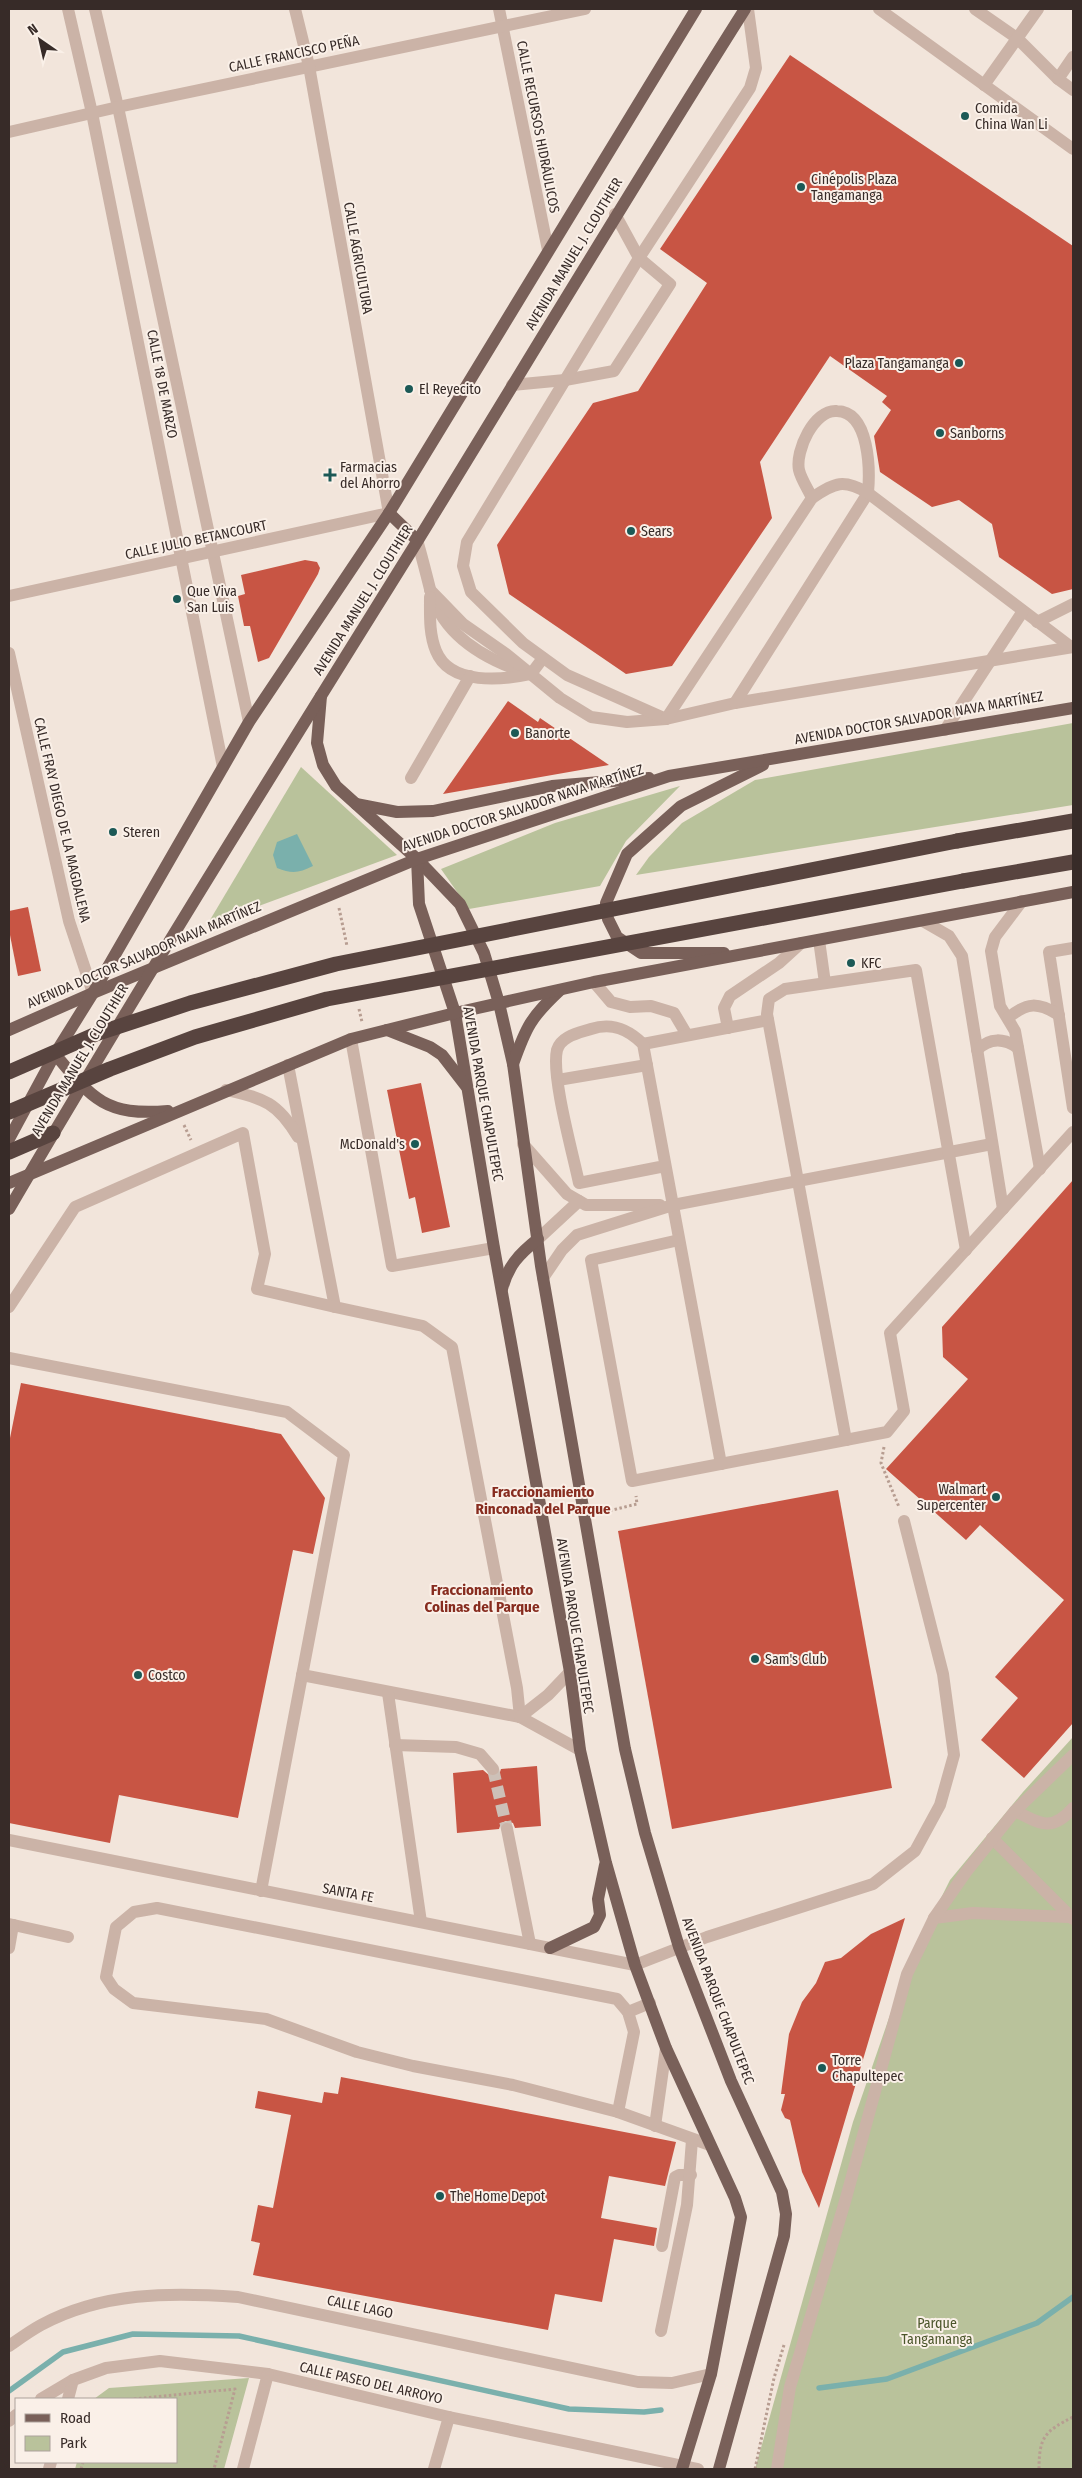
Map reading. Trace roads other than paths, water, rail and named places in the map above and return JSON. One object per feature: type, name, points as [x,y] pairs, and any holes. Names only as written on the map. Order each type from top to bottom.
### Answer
[{"type":"highway","points":[[9,1072],[96,1034],[190,1003],[336,964],[957,841],[1073,821]]},
{"type":"highway","points":[[9,1112],[110,1069],[195,1037],[327,999],[1073,862]]},
{"type":"highway","points":[[9,1152],[53,1133]]},
{"type":"main road","name":"AVENIDA MANUEL J. CLOUTHIER","points":[[9,1139],[222,766],[249,722],[389,513],[696,9]]},
{"type":"main road","name":"AVENIDA MANUEL J. CLOUTHIER","points":[[9,1209],[81,1085],[154,969],[615,214],[747,9]]},
{"type":"main road","points":[[389,513],[417,540]]},
{"type":"main road","points":[[321,696],[317,743],[323,765],[336,786],[417,859]]},
{"type":"main road","name":"AVENIDA DOCTOR SALVADOR NAVA MARTÍNEZ","points":[[9,1030],[93,993],[417,859],[669,776],[1073,708]]},
{"type":"main road","points":[[756,953],[641,953],[617,937],[608,919],[606,902],[627,854],[681,806],[774,759]]},
{"type":"main road","points":[[355,804],[397,812],[433,811],[552,786],[669,776]]},
{"type":"main road","name":"AVENIDA PARQUE CHAPULTEPEC","points":[[417,859],[460,904],[484,953],[499,1003],[513,1064],[523,1144],[544,1278],[625,1748],[645,1833],[680,1947],[731,2081],[782,2192],[786,2214],[784,2236],[719,2469]]},
{"type":"main road","name":"AVENIDA PARQUE CHAPULTEPEC","points":[[417,859],[419,904],[455,1013],[494,1248],[570,1672],[580,1750],[606,1863],[635,1964],[666,2048],[735,2198],[741,2217],[711,2374],[683,2468]]},
{"type":"main road","points":[[9,1183],[178,1110],[351,1039],[455,1013],[594,982],[1073,892]]},
{"type":"main road","points":[[513,1064],[524,1034],[536,1013],[560,990]]},
{"type":"main road","points":[[387,1030],[430,1047],[442,1055],[467,1088]]},
{"type":"main road","points":[[56,1054],[81,1085],[100,1101],[120,1110],[143,1113],[178,1110]]},
{"type":"main road","points":[[502,1292],[506,1273],[516,1258],[538,1239]]},
{"type":"main road","points":[[550,1948],[594,1926],[600,1915],[598,1899],[606,1863]]},
{"type":"street","name":"CALLE 18 DE MARZO","points":[[68,9],[92,113],[222,766]]},
{"type":"street","name":"CALLE 18 DE MARZO","points":[[95,9],[118,107],[211,553],[249,722]]},
{"type":"street","name":"CALLE AGRICULTURA","points":[[295,9],[309,66],[389,513]]},
{"type":"street","name":"CALLE RECURSOS HIDRÁULICOS","points":[[499,9],[548,250]]},
{"type":"street","name":"CALLE FRANCISCO PEÑA","points":[[9,132],[309,66],[585,9]]},
{"type":"street","points":[[666,719],[567,675],[523,643],[471,592],[463,566],[467,542],[639,258],[750,88],[756,68],[747,9]]},
{"type":"street","points":[[879,9],[1073,149]]},
{"type":"street","points":[[975,9],[1017,38],[1058,79],[1073,90]]},
{"type":"street","points":[[984,85],[1038,9]]},
{"type":"street","points":[[1058,79],[1073,57]]},
{"type":"street","points":[[512,385],[565,380],[614,371],[670,284],[639,258],[615,214]]},
{"type":"street","points":[[735,703],[868,493],[870,471],[865,440],[858,425],[847,414],[837,410],[826,413],[815,422],[804,439],[798,454],[799,470],[812,498]]},
{"type":"street","points":[[666,719],[812,498],[828,487],[841,483],[854,485],[868,493],[1072,647]]},
{"type":"street","name":"CALLE JULIO BETANCOURT","points":[[9,596],[389,513]]},
{"type":"street","points":[[417,540],[430,590],[430,625],[437,654],[454,670],[470,676],[492,679],[531,674],[543,658]]},
{"type":"street","points":[[430,590],[463,624],[560,698],[590,717],[627,722],[666,719],[735,703],[1072,647]]},
{"type":"street","points":[[1037,622],[1073,604]]},
{"type":"street","points":[[945,730],[1023,611]]},
{"type":"street","name":"CALLE FRAY DIEGO DE LA MAGDALENA","points":[[9,653],[69,921],[93,993]]},
{"type":"street","points":[[412,778],[470,676]]},
{"type":"street","points":[[1022,901],[995,937],[992,951],[1000,1006],[1015,1031],[1040,1168]]},
{"type":"street","points":[[923,921],[949,936],[962,956],[1003,1209]]},
{"type":"street","points":[[820,940],[825,983]]},
{"type":"street","points":[[728,1028],[724,1008],[730,996],[779,963],[801,943]]},
{"type":"street","points":[[1073,948],[1049,952],[1073,1108]]},
{"type":"street","points":[[846,1440],[768,1020],[769,999],[785,989],[916,970],[966,1250]]},
{"type":"street","points":[[594,982],[611,1002],[630,1007],[651,1006],[674,1013],[687,1036]]},
{"type":"street","points":[[1008,1018],[1018,1010],[1031,1005],[1044,1006],[1059,1015]]},
{"type":"street","points":[[643,1044],[768,1020]]},
{"type":"street","points":[[666,1166],[580,1183],[558,1080],[557,1050],[566,1037],[600,1026],[618,1027],[633,1034],[643,1044],[666,1166],[679,1240],[721,1464]]},
{"type":"street","points":[[351,1039],[392,1266],[494,1248]]},
{"type":"street","points":[[977,1050],[985,1042],[996,1040],[1009,1042],[1018,1048]]},
{"type":"street","points":[[558,1080],[647,1064]]},
{"type":"street","points":[[288,1065],[334,1307]]},
{"type":"street","points":[[226,1090],[257,1097],[274,1107],[290,1124],[303,1146]]},
{"type":"street","points":[[679,1240],[591,1260],[632,1481],[887,1432],[904,1411],[890,1333],[1073,1132]]},
{"type":"street","points":[[9,1307],[75,1206],[243,1134],[265,1254],[257,1289],[423,1326],[452,1346],[518,1688],[520,1718]]},
{"type":"street","points":[[523,1144],[567,1194],[586,1205],[673,1205]]},
{"type":"street","points":[[544,1278],[562,1250],[577,1235],[673,1205],[992,1144]]},
{"type":"street","points":[[538,1239],[579,1201]]},
{"type":"street","points":[[9,1358],[287,1412],[344,1455],[261,1891]]},
{"type":"street","points":[[635,1964],[680,1947],[873,1884],[915,1851],[940,1805],[954,1755],[943,1674],[904,1521]]},
{"type":"street","points":[[520,1718],[548,1695],[570,1672]]},
{"type":"street","points":[[302,1675],[520,1718],[580,1750]]},
{"type":"street","points":[[388,1693],[421,1922]]},
{"type":"street","points":[[395,1745],[456,1747],[480,1754],[493,1770]]},
{"type":"street","points":[[777,2469],[790,2387],[846,2198],[907,1974],[934,1918],[966,1872],[1015,1811],[1073,1755]]},
{"type":"street","points":[[1015,1811],[1043,1823],[1055,1824],[1062,1821],[1073,1808]]},
{"type":"street","points":[[507,1829],[530,1944]]},
{"type":"street","points":[[992,1838],[1071,1918]]},
{"type":"street","name":"SANTA FE","points":[[9,1840],[635,1964]]},
{"type":"street","points":[[618,2112],[634,2032],[628,2012],[617,1999],[157,1908],[134,1912],[116,1927],[106,1976],[114,1989],[133,2003],[266,2019],[357,2052],[414,2066],[513,2085],[618,2112],[710,2145]]},
{"type":"street","points":[[934,1918],[973,1913],[1071,1918]]},
{"type":"street","points":[[9,1948],[11,1925],[68,1937]]},
{"type":"street","points":[[628,2012],[650,2003]]},
{"type":"street","points":[[655,2126],[666,2048]]},
{"type":"street","points":[[661,2331],[685,2214],[691,2175],[692,2140]]},
{"type":"street","points":[[662,2246],[675,2177],[691,2175]]},
{"type":"street","name":"CALLE LAGO","points":[[9,2346],[41,2325],[82,2308],[136,2296],[184,2293],[238,2297],[638,2382],[672,2383],[711,2374]]},
{"type":"street","name":"CALLE PASEO DEL ARROYO","points":[[43,2398],[74,2380],[106,2368],[160,2361],[268,2374],[449,2417],[683,2468],[698,2469]]},
{"type":"street","points":[[243,2469],[268,2374]]},
{"type":"street","points":[[68,2398],[74,2380]]},
{"type":"street","points":[[434,2469],[449,2417]]},
{"type":"water","points":[[297,834],[313,866],[295,872],[277,868],[273,855],[277,842]]},
{"type":"waterway","points":[[819,2388],[887,2379],[1037,2323],[1073,2297]]},
{"type":"waterway","points":[[9,2391],[63,2352],[133,2334],[239,2336],[569,2409],[644,2412],[661,2410]]},
{"type":"tunnel","points":[[493,1769],[507,1829]]},
{"type":"place","name":"Comida China Wan Li","points":[[965,116]]},
{"type":"place","name":"Cinépolis Plaza Tangamanga","points":[[801,187]]},
{"type":"place","name":"Plaza Tangamanga","points":[[959,363]]},
{"type":"place","name":"El Reyecito","points":[[409,389]]},
{"type":"place","name":"Sanborns","points":[[940,433]]},
{"type":"place","name":"Farmacias del Ahorro","points":[[330,475]]},
{"type":"place","name":"Sears","points":[[631,531]]},
{"type":"place","name":"Que Viva San Luis","points":[[177,599]]},
{"type":"place","name":"Banorte","points":[[515,733]]},
{"type":"place","name":"Steren","points":[[113,832]]},
{"type":"place","name":"KFC","points":[[851,963]]},
{"type":"place","name":"McDonald's","points":[[415,1144]]},
{"type":"place","name":"Walmart Supercenter","points":[[996,1497]]},
{"type":"place","name":"Sam's Club","points":[[755,1659]]},
{"type":"place","name":"Costco","points":[[138,1675]]},
{"type":"place","name":"Torre Chapultepec","points":[[822,2068]]},
{"type":"place","name":"The Home Depot","points":[[440,2196]]},
{"type":"district","name":"Fraccionamiento Rinconada del Parque","points":[[543,1500]]},
{"type":"district","name":"Fraccionamiento Colinas del Parque","points":[[482,1598]]},
{"type":"park label","name":"Parque Tangamanga","points":[[937,2332]]}]
